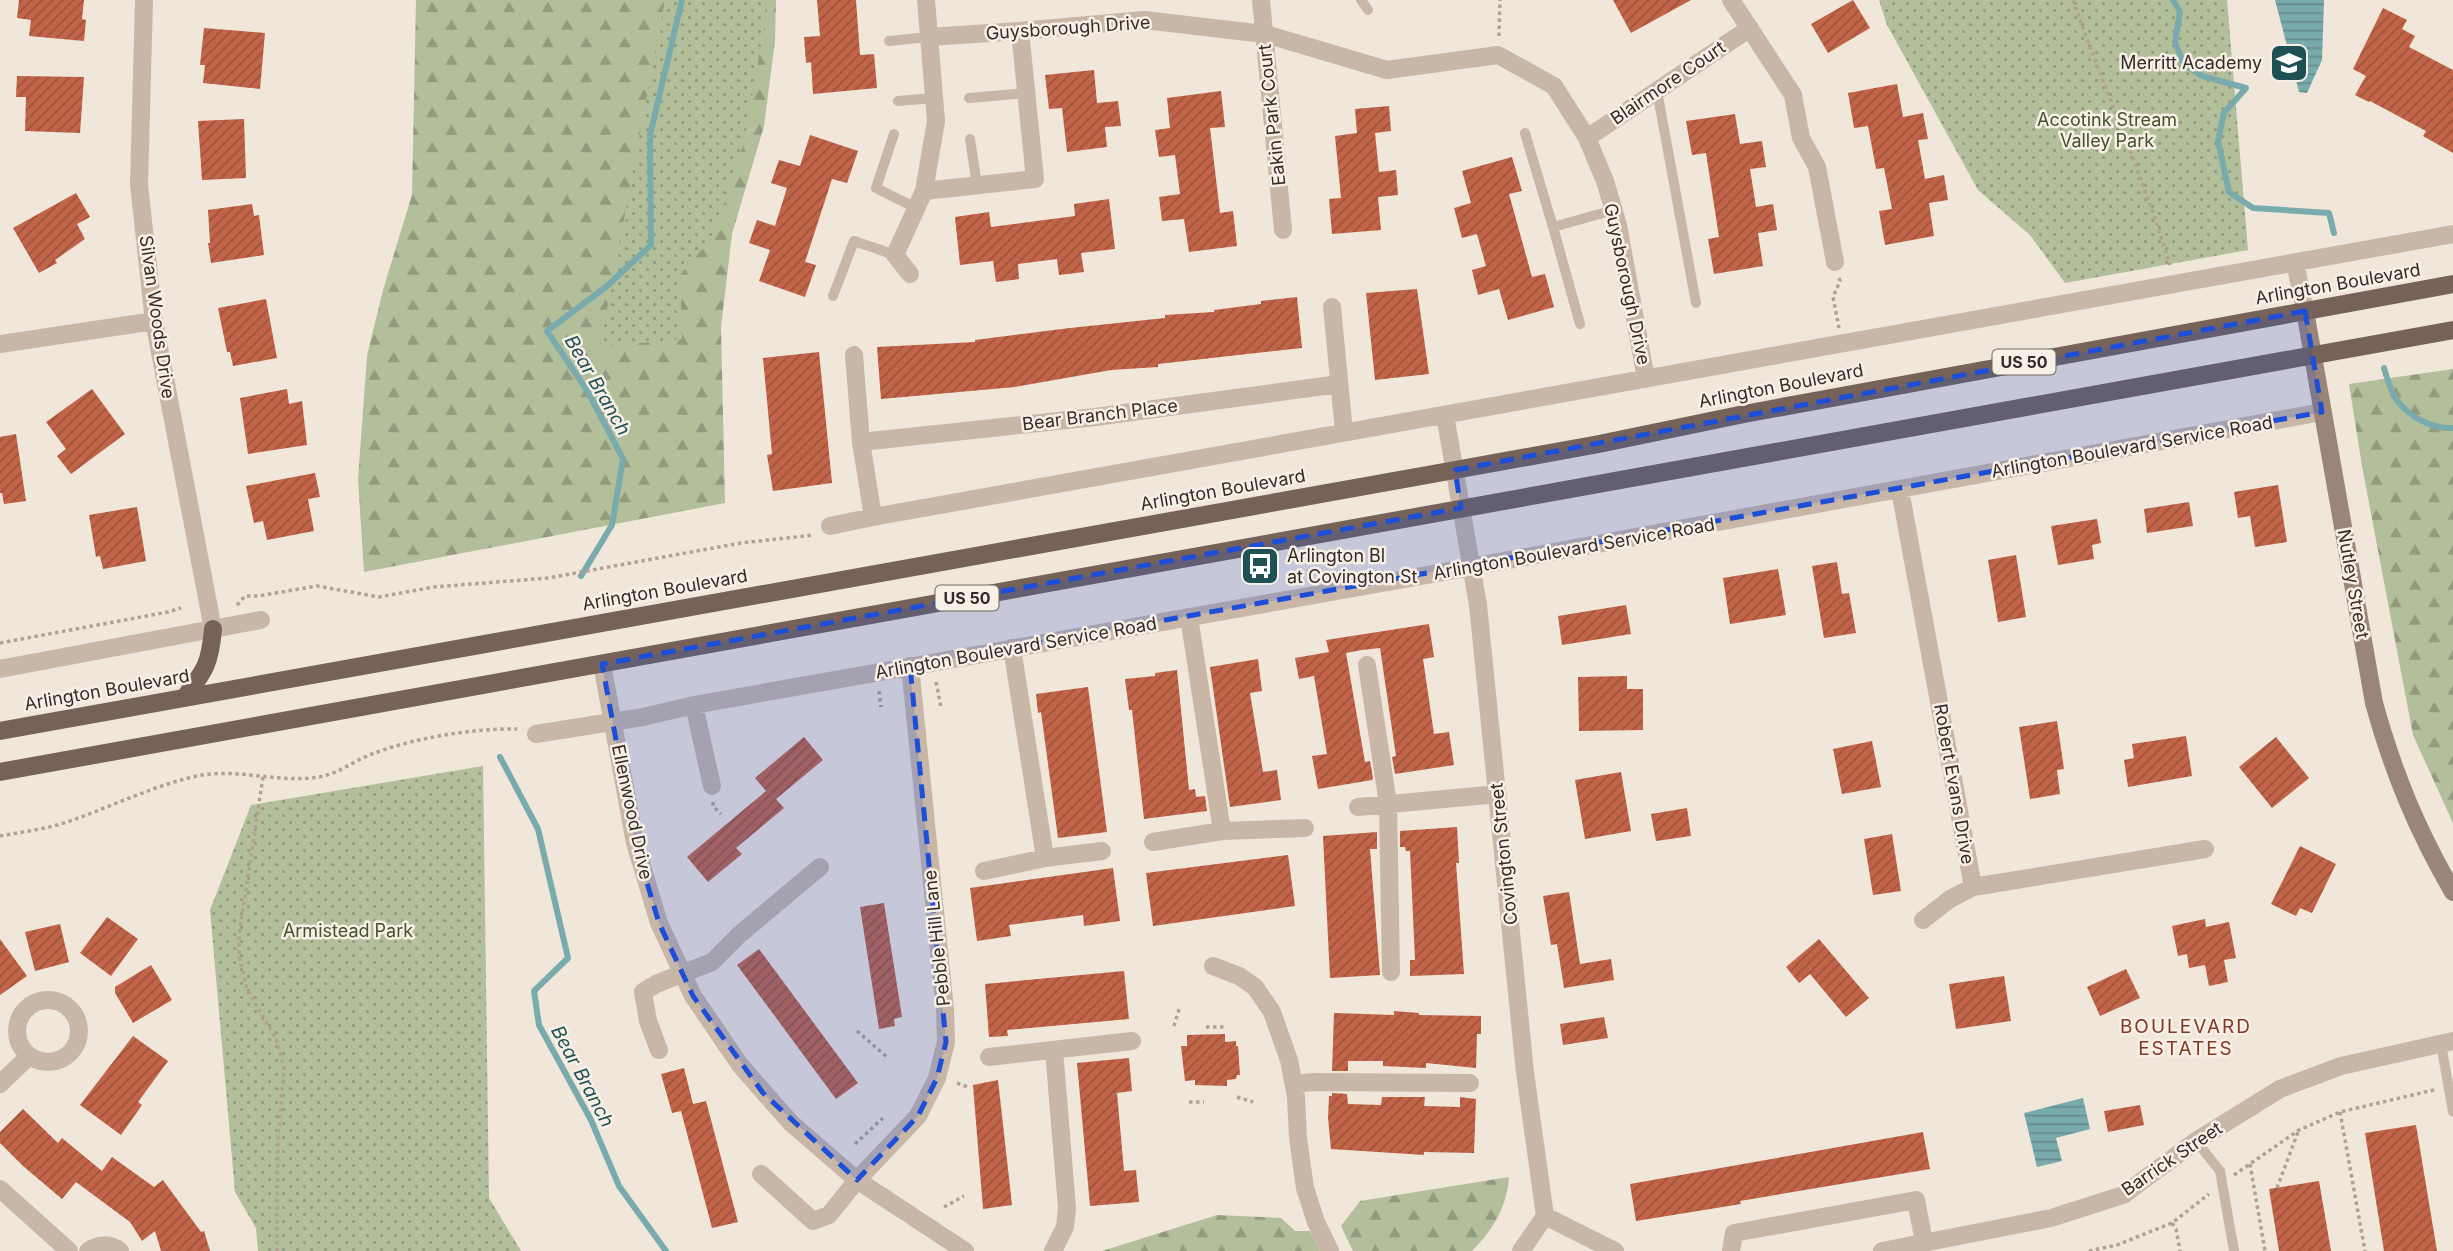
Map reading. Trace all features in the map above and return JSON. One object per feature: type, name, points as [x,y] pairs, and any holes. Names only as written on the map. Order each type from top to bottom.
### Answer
[{"type":"main road","name":"Arlington Boulevard","points":[[0,731],[1600,444],[1744,414],[2453,284]]},
{"type":"main road","name":"Nutley Street","points":[[2305,311],[2374,703],[2389,756],[2407,804],[2453,892]]},
{"type":"main road","name":"US 50","points":[[0,772],[2453,330]]},
{"type":"main road","points":[[185,697],[208,665],[213,629]]},
{"type":"street","name":"Silvan Woods Drive","points":[[144,0],[139,186],[154,321],[213,629]]},
{"type":"street","points":[[911,274],[895,255],[924,191],[936,121],[926,0]]},
{"type":"street","name":"Eakin Park Court","points":[[1261,0],[1283,230]]},
{"type":"street","points":[[1731,0],[1793,94],[1801,138],[1817,167],[1835,262]]},
{"type":"street","name":"Guysborough Drive","points":[[929,37],[1020,32],[1144,19],[1265,34],[1387,70],[1498,55],[1553,86],[1587,138],[1614,210],[1646,379]]},
{"type":"street","name":"Blairmore Court","points":[[1587,138],[1750,28]]},
{"type":"street","points":[[924,191],[1035,179],[1020,32]]},
{"type":"street","points":[[830,526],[2453,234]]},
{"type":"street","name":"Nutley Street","points":[[2295,262],[2305,311]]},
{"type":"street","points":[[1332,307],[1344,432]]},
{"type":"street","points":[[0,344],[154,321]]},
{"type":"street","points":[[853,355],[861,442],[873,517]]},
{"type":"street","name":"Bear Branch Place","points":[[861,442],[1095,417],[1339,384]]},
{"type":"street","name":"Arlington Boulevard Service Road","points":[[536,734],[612,723],[694,705],[2322,412]]},
{"type":"street","name":"Covington Street","points":[[1445,415],[1478,605],[1525,1072],[1545,1216]]},
{"type":"street","name":"Robert Evans Drive","points":[[1900,490],[1973,887],[2205,849]]},
{"type":"street","points":[[1189,617],[1222,831]]},
{"type":"street","points":[[0,669],[261,620]]},
{"type":"street","points":[[1013,648],[1045,858]]},
{"type":"street","name":"Ellenwood Drive","points":[[602,664],[635,843],[659,923],[693,996],[712,1026],[763,1093],[808,1139],[857,1180],[957,1249]]},
{"type":"street","points":[[1367,665],[1388,804],[1391,972]]},
{"type":"street","name":"Pebble Hill Lane","points":[[761,1174],[814,1221],[829,1215],[857,1180],[918,1115],[937,1077],[946,1042],[945,1010],[910,666]]},
{"type":"street","points":[[694,705],[712,786]]},
{"type":"street","points":[[1358,807],[1499,793]]},
{"type":"street","points":[[1153,842],[1222,831],[1305,828]]},
{"type":"street","points":[[984,871],[1045,858],[1102,851]]},
{"type":"street","points":[[659,1050],[643,992],[712,962],[740,934],[820,867]]},
{"type":"street","points":[[1923,920],[1950,899],[1973,887]]},
{"type":"street","points":[[1213,967],[1239,976],[1255,987],[1272,1012],[1289,1060],[1294,1084],[1304,1188],[1330,1251]]},
{"type":"street","points":[[989,1057],[1132,1041]]},
{"type":"street","name":"Barrick Street","points":[[1882,1251],[2051,1218],[2123,1195],[2196,1141],[2280,1089],[2341,1066],[2447,1042]]},
{"type":"street","points":[[1053,1251],[1065,1227],[1067,1208],[1054,1050]]},
{"type":"street","points":[[0,1084],[29,1056]]},
{"type":"street","points":[[1294,1084],[1470,1083]]},
{"type":"street","points":[[0,1189],[69,1251]]},
{"type":"street","points":[[1731,1251],[1734,1233],[1916,1200],[1924,1242]]},
{"type":"street","points":[[1521,1251],[1545,1216],[1615,1251]]},
{"type":"street","points":[[88,1251],[107,1245],[120,1251]]},
{"type":"lane","points":[[889,41],[929,37]]},
{"type":"lane","points":[[1657,91],[1696,303]]},
{"type":"lane","points":[[969,98],[1026,93]]},
{"type":"lane","points":[[898,101],[934,98]]},
{"type":"lane","points":[[894,134],[876,188],[916,208]]},
{"type":"lane","points":[[1525,134],[1580,324]]},
{"type":"lane","points":[[970,139],[977,185]]},
{"type":"lane","points":[[1553,227],[1614,210]]},
{"type":"lane","points":[[833,296],[854,241],[895,255]]},
{"type":"lane","points":[[2447,1042],[2453,1112]]},
{"type":"lane","points":[[2196,1141],[2220,1171],[2234,1251]]},
{"type":"path","points":[[1498,55],[1500,0]]},
{"type":"path","points":[[2073,0],[2104,88],[2155,215],[2175,284]]},
{"type":"path","points":[[1835,262],[1840,281],[1833,297],[1840,330]]},
{"type":"path","points":[[237,603],[244,596],[317,586],[379,597],[434,587],[548,578],[741,543],[814,535],[830,526]]},
{"type":"path","points":[[0,643],[181,608]]},
{"type":"path","points":[[936,682],[941,707]]},
{"type":"path","points":[[878,690],[881,707]]},
{"type":"path","points":[[0,836],[65,823],[145,791],[200,775],[228,774],[300,779],[326,775],[372,754],[470,731],[524,729],[536,734]]},
{"type":"path","points":[[263,778],[239,936],[239,955],[247,990],[276,1038],[284,1069],[278,1138],[277,1251]]},
{"type":"path","points":[[1174,1026],[1181,1006]]},
{"type":"path","points":[[1206,1027],[1225,1027]]},
{"type":"path","points":[[857,1031],[888,1058]]},
{"type":"path","points":[[957,1083],[968,1087]]},
{"type":"path","points":[[2365,1251],[2340,1112],[2436,1090]]},
{"type":"path","points":[[1237,1097],[1253,1102]]},
{"type":"path","points":[[1189,1102],[1204,1102]]},
{"type":"path","points":[[855,1144],[883,1118]]},
{"type":"path","points":[[2277,1188],[2299,1130]]},
{"type":"path","points":[[2250,1164],[2265,1251]]},
{"type":"path","points":[[944,1207],[964,1196]]},
{"type":"path","points":[[2172,1223],[2176,1229],[2180,1251]]},
{"type":"path","points":[[2117,1245],[2118,1251]]},
{"type":"highlighted area","points":[[2305,311],[2322,412],[910,666],[946,1042],[937,1078],[918,1116],[857,1180],[763,1093],[693,996],[659,923],[635,843],[602,664],[1461,508],[1455,470]]},
{"type":"green space","points":[[416,0],[776,0],[775,41],[764,126],[732,234],[721,327],[725,503],[364,572],[358,479],[367,356],[383,290],[412,195]]},
{"type":"green space","points":[[665,0],[769,0],[744,142],[714,235],[680,275],[682,339],[600,347]]},
{"type":"green space","name":"Accotink Stream Valley Park","points":[[1879,0],[2227,0],[2248,250],[2065,283],[2030,235],[1978,190],[1887,25]]},
{"type":"green space","points":[[2453,369],[2453,823],[2413,735],[2349,384]]},
{"type":"green space","name":"Armistead Park","points":[[483,766],[489,1198],[521,1251],[258,1251],[256,1228],[235,1192],[210,910],[251,805]]},
{"type":"green space","points":[[1509,1177],[1498,1217],[1472,1251],[1353,1251],[1341,1226],[1360,1201]]},
{"type":"green space","points":[[1217,1215],[1281,1218],[1295,1231],[1310,1231],[1320,1251],[1102,1251]]},
{"type":"water","points":[[2275,0],[2324,0],[2322,60],[2307,93],[2299,92]]},
{"type":"water","points":[[2083,1098],[2090,1129],[2056,1138],[2062,1161],[2037,1167],[2024,1113]]},
{"type":"building","points":[[19,0],[84,0],[84,41],[29,36],[31,20],[17,18]]},
{"type":"building","points":[[817,0],[856,0],[860,55],[874,54],[877,88],[813,94],[811,62],[806,63],[804,37],[820,36]]},
{"type":"building","points":[[1613,0],[1691,0],[1631,33]]},
{"type":"building","points":[[1853,0],[1870,28],[1828,53],[1811,24]]},
{"type":"building","points":[[2383,8],[2407,20],[2402,29],[2415,36],[2409,47],[2453,70],[2453,153],[2423,136],[2426,131],[2355,95],[2366,76],[2353,69]]},
{"type":"building","points":[[204,28],[265,33],[260,89],[203,83],[205,65],[200,65]]},
{"type":"building","points":[[1094,70],[1097,103],[1118,101],[1121,126],[1105,127],[1107,147],[1067,152],[1062,108],[1049,109],[1045,75]]},
{"type":"building","points":[[17,76],[84,77],[80,133],[25,131],[26,97],[16,97]]},
{"type":"building","points":[[1897,84],[1903,117],[1923,113],[1928,139],[1918,140],[1925,179],[1944,175],[1948,200],[1929,203],[1934,236],[1885,245],[1879,211],[1892,209],[1884,168],[1876,169],[1868,126],[1854,128],[1848,93]]},
{"type":"building","points":[[1221,91],[1225,127],[1210,128],[1220,213],[1233,211],[1237,246],[1189,252],[1184,219],[1162,221],[1159,197],[1180,194],[1175,155],[1159,157],[1155,130],[1170,128],[1167,98]]},
{"type":"building","points":[[1389,106],[1391,131],[1375,133],[1379,172],[1396,170],[1398,195],[1378,197],[1381,230],[1332,234],[1329,199],[1341,198],[1335,136],[1357,133],[1355,109]]},
{"type":"building","points":[[1735,114],[1740,144],[1762,141],[1766,167],[1750,169],[1756,207],[1773,204],[1777,230],[1758,233],[1763,266],[1714,274],[1708,239],[1719,237],[1706,153],[1692,155],[1686,121]]},
{"type":"building","points":[[244,119],[246,178],[202,180],[198,121]]},
{"type":"building","points":[[810,135],[858,151],[847,183],[832,179],[805,262],[816,265],[805,297],[759,281],[770,250],[749,243],[757,220],[775,226],[787,188],[771,183],[779,160],[800,166]]},
{"type":"building","points":[[1512,157],[1522,191],[1509,194],[1532,277],[1545,274],[1554,307],[1508,320],[1499,289],[1478,295],[1472,270],[1486,266],[1477,234],[1462,238],[1454,208],[1471,203],[1462,171]]},
{"type":"building","points":[[76,193],[90,217],[77,224],[85,239],[55,260],[57,263],[39,273],[13,228]]},
{"type":"building","points":[[1109,199],[1115,249],[1081,253],[1084,272],[1059,275],[1057,259],[1018,264],[1019,279],[996,282],[993,261],[960,265],[955,217],[989,212],[991,227],[1075,216],[1074,204]]},
{"type":"building","points":[[252,204],[254,216],[259,215],[264,255],[211,263],[208,210]]},
{"type":"building","points":[[1417,289],[1429,374],[1375,380],[1366,293]]},
{"type":"building","points":[[1297,297],[1302,348],[1158,364],[1158,367],[1111,370],[1015,387],[881,399],[877,347],[975,342],[1165,318],[1165,315],[1214,312],[1261,304],[1261,301]]},
{"type":"building","points":[[266,299],[277,358],[233,366],[230,352],[227,352],[218,308]]},
{"type":"building","points":[[819,352],[832,483],[773,491],[767,455],[772,454],[763,358]]},
{"type":"building","points":[[92,389],[125,434],[71,474],[57,456],[66,449],[46,422]]},
{"type":"building","points":[[287,389],[289,404],[302,401],[307,445],[248,454],[240,398]]},
{"type":"building","points":[[16,434],[26,501],[4,504],[0,493],[0,437]]},
{"type":"building","points":[[315,473],[320,497],[308,499],[314,531],[267,540],[263,521],[254,523],[246,486]]},
{"type":"building","points":[[2278,485],[2287,542],[2255,547],[2250,516],[2238,518],[2234,492]]},
{"type":"building","points":[[2189,502],[2193,526],[2147,533],[2144,509]]},
{"type":"building","points":[[137,507],[146,561],[103,569],[100,556],[96,557],[89,515]]},
{"type":"building","points":[[2097,519],[2101,543],[2092,545],[2094,559],[2058,565],[2051,526]]},
{"type":"building","points":[[2016,555],[2026,617],[1998,622],[1988,560]]},
{"type":"building","points":[[1837,562],[1842,594],[1849,593],[1856,633],[1824,638],[1812,566]]},
{"type":"building","points":[[1778,569],[1786,615],[1730,624],[1723,578]]},
{"type":"building","points":[[1626,605],[1631,634],[1562,645],[1558,616]]},
{"type":"building","points":[[1429,624],[1434,657],[1423,659],[1434,734],[1449,732],[1454,765],[1395,774],[1392,757],[1396,756],[1380,648],[1362,650],[1346,653],[1365,762],[1370,761],[1373,778],[1318,789],[1312,756],[1327,754],[1314,676],[1299,679],[1295,658],[1329,652],[1326,640]]},
{"type":"building","points":[[1258,659],[1262,691],[1250,693],[1263,772],[1277,770],[1281,800],[1230,807],[1210,667]]},
{"type":"building","points":[[1177,670],[1189,790],[1195,789],[1196,797],[1205,796],[1207,811],[1144,819],[1132,710],[1129,710],[1125,679],[1155,676],[1155,673]]},
{"type":"building","points":[[1627,676],[1627,689],[1643,689],[1643,730],[1579,731],[1578,677]]},
{"type":"building","points":[[1088,687],[1107,832],[1058,838],[1041,712],[1038,713],[1036,694]]},
{"type":"building","points":[[2057,721],[2064,769],[2057,770],[2060,794],[2030,799],[2019,727]]},
{"type":"building","points":[[2186,736],[2192,776],[2128,787],[2124,760],[2134,758],[2132,744]]},
{"type":"building","points":[[804,737],[823,760],[776,799],[784,808],[736,848],[742,854],[708,882],[687,857],[766,791],[755,778]]},
{"type":"building","points":[[2276,737],[2309,778],[2272,808],[2239,767]]},
{"type":"building","points":[[1872,741],[1881,787],[1842,794],[1833,749]]},
{"type":"building","points":[[1621,772],[1631,831],[1585,839],[1575,780]]},
{"type":"building","points":[[1687,808],[1691,836],[1656,841],[1651,814]]},
{"type":"building","points":[[1457,827],[1459,863],[1456,863],[1464,974],[1410,976],[1410,960],[1415,960],[1410,851],[1400,847],[1400,831]]},
{"type":"building","points":[[1377,832],[1377,849],[1370,849],[1380,975],[1330,978],[1323,836]]},
{"type":"building","points":[[1892,834],[1901,891],[1873,895],[1864,839]]},
{"type":"building","points":[[2300,846],[2336,864],[2312,913],[2300,908],[2296,916],[2271,904]]},
{"type":"building","points":[[1288,855],[1295,906],[1153,926],[1146,873]]},
{"type":"building","points":[[1113,868],[1120,921],[1084,926],[1083,915],[1009,925],[1011,936],[977,941],[970,888]]},
{"type":"building","points":[[1569,892],[1580,964],[1611,959],[1614,980],[1564,988],[1557,944],[1551,945],[1543,896]]},
{"type":"building","points":[[884,903],[902,1017],[894,1019],[895,1026],[879,1029],[860,907]]},
{"type":"building","points":[[107,917],[138,939],[111,976],[80,953]]},
{"type":"building","points":[[2205,919],[2206,927],[2229,922],[2236,958],[2224,960],[2228,982],[2209,986],[2205,965],[2189,968],[2187,954],[2178,956],[2172,926]]},
{"type":"building","points":[[60,924],[69,962],[35,971],[25,932]]},
{"type":"building","points":[[0,939],[27,976],[0,995]]},
{"type":"building","points":[[1819,939],[1869,998],[1846,1017],[1810,974],[1799,983],[1786,967]]},
{"type":"building","points":[[759,949],[858,1083],[836,1099],[737,965]]},
{"type":"building","points":[[151,965],[172,1000],[133,1023],[115,993],[115,987]]},
{"type":"building","points":[[2126,969],[2140,998],[2100,1016],[2087,987]]},
{"type":"building","points":[[1124,971],[1129,1019],[1007,1030],[1008,1036],[989,1037],[985,984]]},
{"type":"building","points":[[2004,976],[2011,1021],[1956,1029],[1949,984]]},
{"type":"building","points":[[1394,1011],[1419,1015],[1481,1016],[1481,1034],[1477,1034],[1476,1068],[1426,1063],[1426,1068],[1383,1066],[1383,1061],[1348,1061],[1348,1071],[1332,1071],[1334,1013],[1394,1015]]},
{"type":"building","points":[[1604,1017],[1608,1038],[1563,1045],[1560,1024]]},
{"type":"building","points":[[1225,1034],[1225,1042],[1236,1041],[1238,1046],[1240,1075],[1237,1075],[1236,1079],[1227,1080],[1227,1086],[1195,1085],[1195,1080],[1185,1081],[1181,1046],[1187,1046],[1187,1035]]},
{"type":"building","points":[[133,1036],[168,1061],[138,1102],[142,1105],[121,1135],[80,1105]]},
{"type":"building","points":[[1129,1058],[1132,1091],[1117,1093],[1124,1171],[1136,1170],[1139,1202],[1090,1206],[1077,1063]]},
{"type":"building","points":[[684,1068],[693,1104],[706,1101],[738,1222],[712,1228],[681,1111],[672,1113],[661,1074]]},
{"type":"building","points":[[998,1080],[1012,1205],[983,1209],[973,1085]]},
{"type":"building","points":[[1332,1093],[1347,1094],[1348,1104],[1381,1105],[1382,1097],[1425,1097],[1424,1106],[1460,1107],[1460,1097],[1476,1099],[1474,1153],[1424,1152],[1424,1155],[1331,1149],[1328,1118],[1329,1096],[1332,1096]]},
{"type":"building","points":[[2140,1105],[2144,1125],[2108,1132],[2104,1111]]},
{"type":"building","points":[[23,1109],[58,1143],[62,1138],[102,1171],[112,1157],[154,1187],[163,1180],[201,1232],[204,1231],[210,1251],[161,1251],[155,1231],[142,1241],[130,1222],[76,1182],[62,1199],[0,1143],[0,1132]]},
{"type":"building","points":[[2416,1125],[2437,1251],[2384,1251],[2365,1133]]},
{"type":"building","points":[[1923,1132],[1930,1169],[1636,1221],[1630,1184]]},
{"type":"building","points":[[2319,1181],[2331,1251],[2279,1251],[2269,1189]]},
{"type":"waterway","name":"Bear Branch","points":[[581,576],[612,525],[623,459],[588,392],[547,331],[606,287],[651,245],[650,135],[682,0]]},
{"type":"waterway","points":[[2173,0],[2180,12],[2175,42],[2184,65],[2202,76],[2246,88],[2224,113],[2218,141],[2229,192],[2253,208],[2329,213],[2334,233]]},
{"type":"waterway","points":[[2384,368],[2394,395],[2407,411],[2429,424],[2453,428]]},
{"type":"waterway","name":"Bear Branch","points":[[500,757],[538,829],[568,958],[534,991],[539,1025],[591,1120],[619,1186],[666,1251]]},
{"type":"place","name":"Merritt Academy","points":[[2289,63]]},
{"type":"place","name":"Arlington Bl at Covington St","points":[[1260,566]]},
{"type":"district","name":"BOULEVARD ESTATES","points":[[2186,1037]]}]
